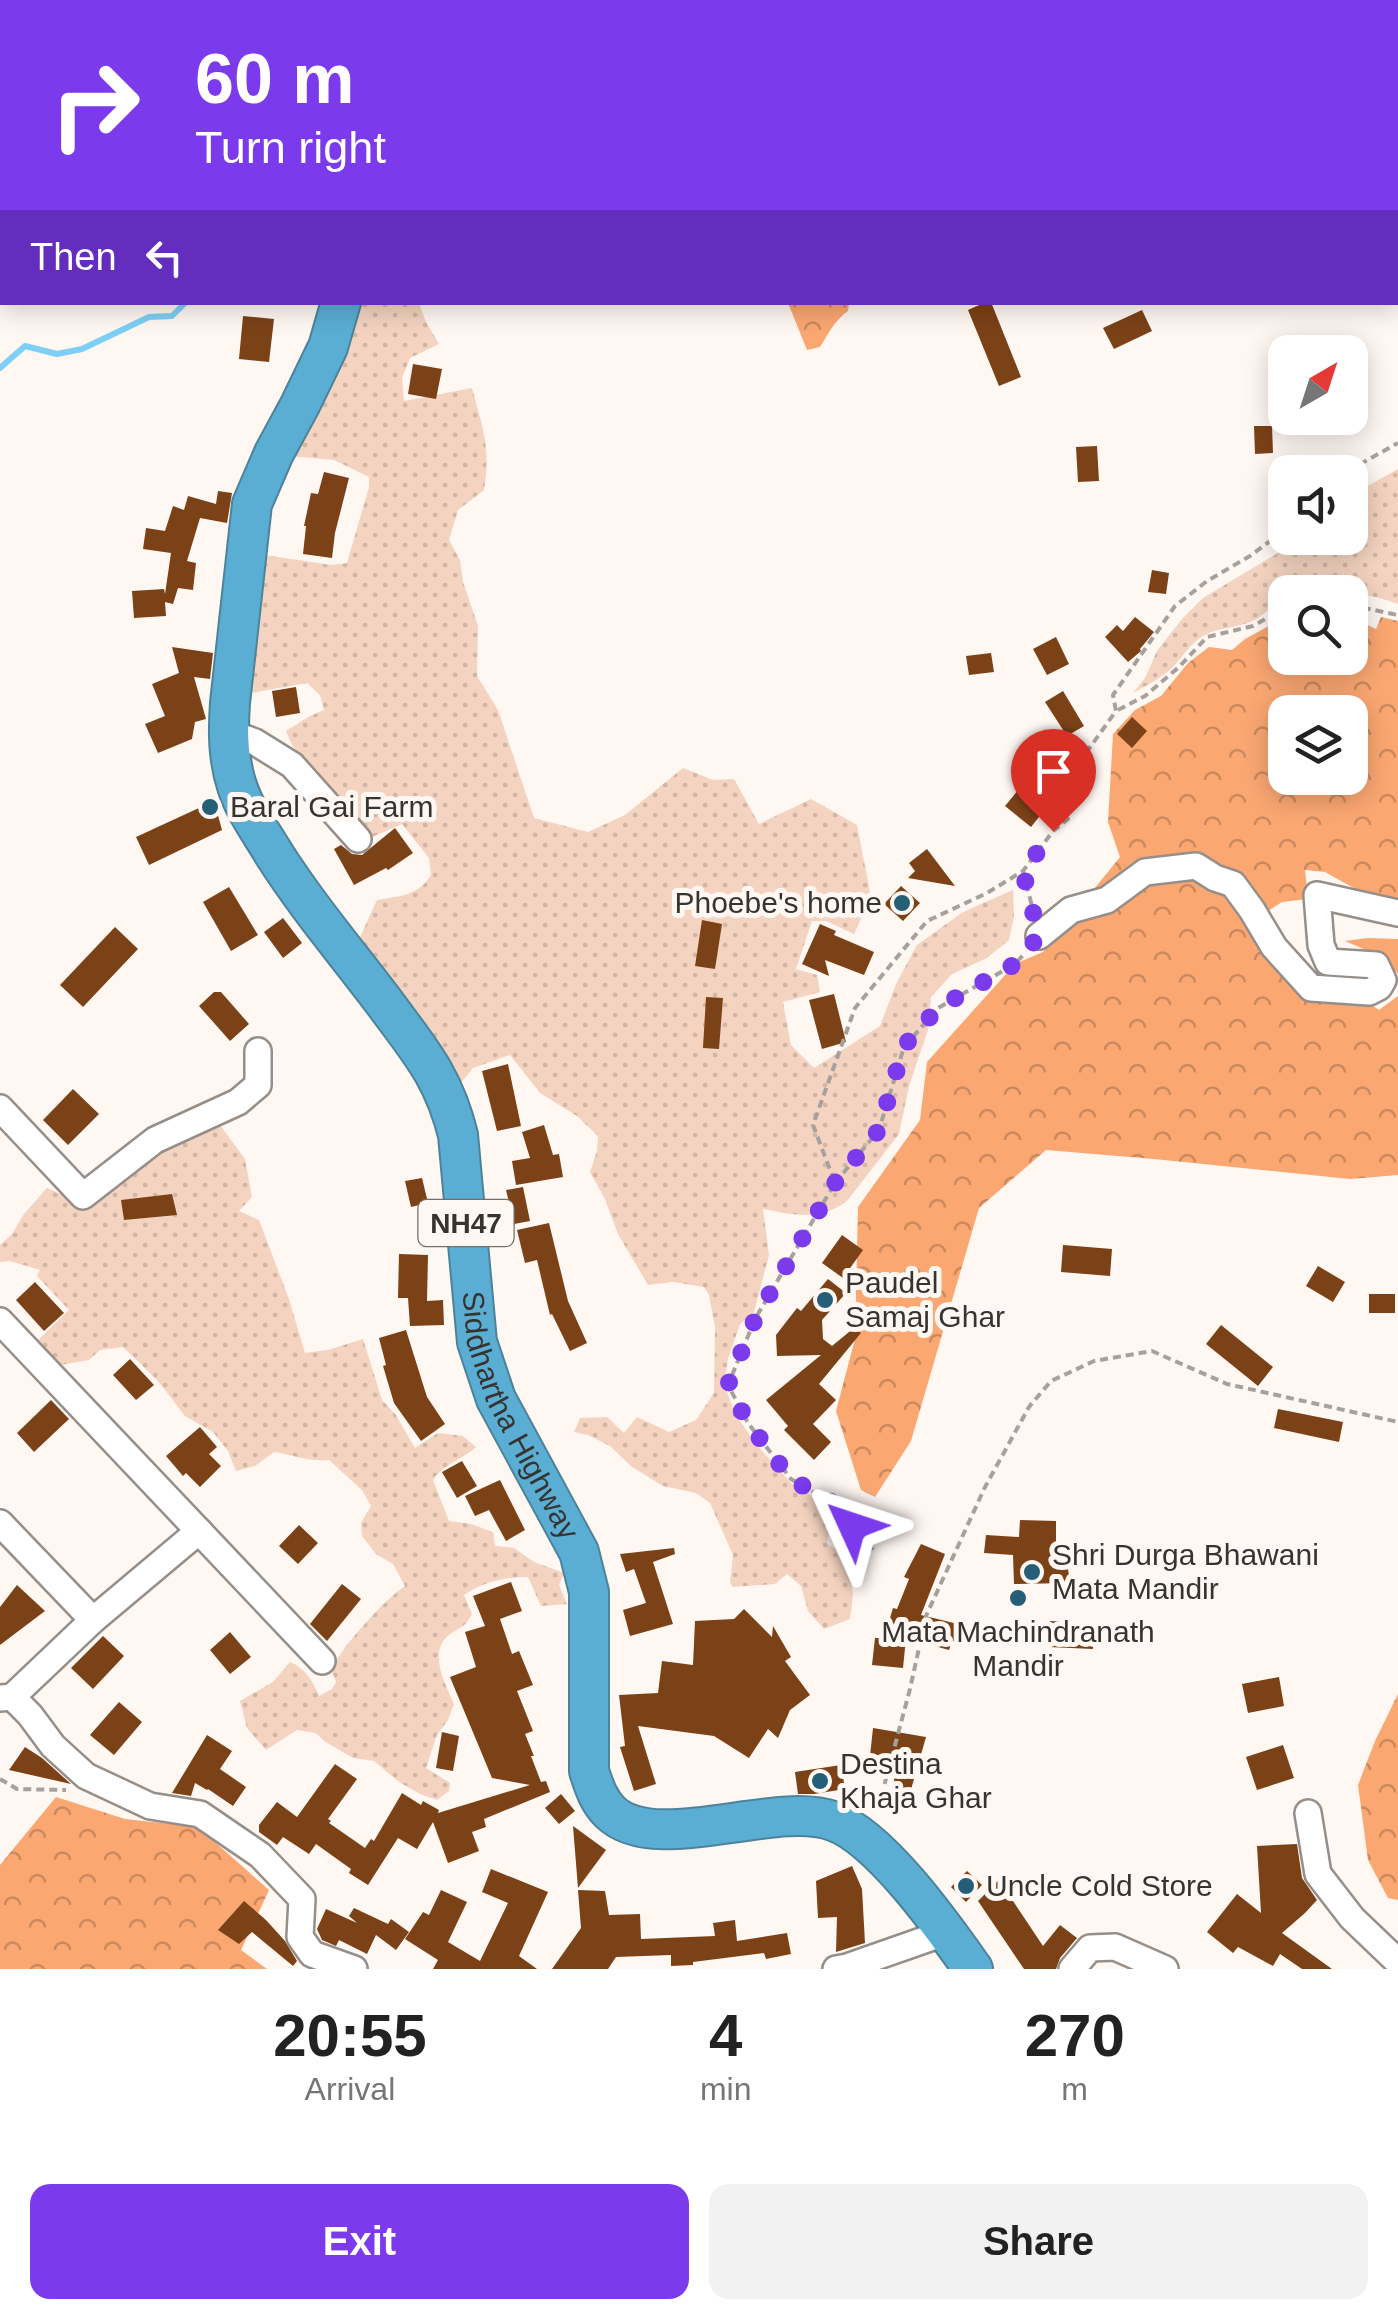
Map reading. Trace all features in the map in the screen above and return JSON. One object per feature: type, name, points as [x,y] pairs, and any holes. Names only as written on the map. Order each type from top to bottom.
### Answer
[{"type":"highway","name":"Siddhartha Highway","points":[[340,305],[321,363],[252,504],[228,732],[230,759],[249,814],[296,887],[420,1048],[450,1102],[458,1134],[477,1342],[496,1399],[579,1552],[589,1592],[589,1772],[597,1794],[610,1812],[630,1826],[696,1828],[788,1816],[830,1820],[850,1829],[897,1872],[973,1969]]},
{"type":"street","points":[[228,732],[255,742],[292,766],[358,839]]},
{"type":"street","points":[[1039,936],[1071,910],[1106,900],[1145,872],[1196,866],[1233,884],[1274,947],[1311,988],[1368,992],[1383,980],[1376,965],[1328,962],[1321,945],[1317,895],[1398,913]]},
{"type":"street","points":[[0,1108],[83,1196],[155,1140],[238,1102],[258,1085],[258,1051]]},
{"type":"street","points":[[0,1321],[322,1661]]},
{"type":"street","points":[[0,1524],[93,1620]]},
{"type":"street","points":[[199,1531],[6,1698],[30,1715],[54,1746],[86,1776],[150,1806],[200,1814],[260,1855],[302,1899],[300,1936],[312,1954],[354,1969]]},
{"type":"street","points":[[1308,1813],[1318,1874],[1352,1918],[1398,1966]]},
{"type":"street","points":[[836,1969],[947,1932]]},
{"type":"street","points":[[1072,1969],[1090,1948],[1115,1947],[1165,1969]]},
{"type":"path","points":[[1368,460],[1398,442]]},
{"type":"path","points":[[1116,712],[1113,696],[1174,606],[1268,543]]},
{"type":"path","points":[[1368,609],[1398,615]]},
{"type":"path","points":[[835,1183],[813,1125],[856,1008],[927,922],[1023,872],[1053,831],[1068,819],[1051,794],[1065,782],[1116,712],[1145,696],[1180,667],[1206,637],[1253,626],[1268,618]]},
{"type":"path","points":[[873,1550],[831,1502],[791,1479],[748,1423],[728,1385],[755,1319],[835,1183],[879,1130],[904,1046],[938,1008],[1015,964],[1039,936],[1023,872]]},
{"type":"path","points":[[850,1829],[883,1790],[926,1616],[984,1487],[1029,1407],[1051,1381],[1094,1361],[1152,1352],[1227,1384],[1398,1422]]},
{"type":"path","points":[[0,1779],[16,1788],[36,1790],[79,1790],[105,1785]]},
{"type":"shaded area","points":[[350,305],[420,305],[439,344],[410,358],[402,378],[404,401],[472,388],[486,450],[484,490],[458,510],[449,540],[460,560],[478,626],[477,676],[498,710],[534,818],[588,832],[625,815],[683,768],[713,780],[734,779],[759,824],[811,799],[857,825],[871,897],[854,934],[826,921],[812,921],[796,969],[817,975],[820,992],[783,1002],[791,1045],[814,1068],[880,1026],[917,945],[963,912],[1013,890],[1014,916],[1009,940],[987,958],[952,974],[931,997],[928,1030],[909,1086],[899,1134],[847,1201],[817,1214],[763,1209],[769,1255],[754,1312],[740,1324],[728,1359],[724,1383],[735,1414],[792,1484],[821,1501],[832,1517],[827,1544],[846,1555],[853,1594],[850,1619],[824,1629],[808,1611],[801,1586],[787,1574],[775,1584],[733,1587],[733,1555],[710,1503],[696,1493],[663,1486],[632,1467],[610,1446],[574,1432],[580,1418],[607,1417],[624,1433],[637,1417],[669,1432],[696,1420],[714,1393],[715,1327],[709,1295],[704,1287],[673,1282],[648,1285],[618,1234],[590,1172],[598,1136],[577,1116],[540,1093],[510,1055],[473,1068],[454,1091],[356,946],[377,900],[408,894],[420,887],[431,875],[429,858],[402,824],[372,837],[357,829],[336,795],[292,745],[286,731],[324,710],[320,695],[307,683],[251,693],[258,554],[331,565],[347,563],[369,487],[369,477],[334,460],[290,456]]},
{"type":"shaded area","points":[[1398,469],[1398,604],[1368,596],[1368,575],[1268,575],[1268,611],[1246,624],[1200,638],[1169,671],[1133,693],[1157,651],[1203,598],[1275,555],[1368,555],[1368,486]]},
{"type":"shaded area","points":[[220,1125],[245,1159],[252,1197],[239,1211],[259,1220],[305,1353],[363,1339],[382,1400],[396,1415],[415,1448],[438,1433],[463,1436],[476,1447],[433,1480],[449,1521],[493,1532],[495,1546],[514,1548],[534,1562],[564,1573],[559,1585],[567,1604],[541,1606],[528,1577],[494,1581],[464,1595],[472,1614],[439,1650],[440,1669],[454,1704],[437,1735],[426,1768],[450,1783],[449,1791],[437,1800],[399,1782],[374,1761],[353,1758],[316,1733],[297,1730],[266,1750],[247,1728],[240,1701],[273,1682],[290,1662],[308,1676],[319,1696],[332,1689],[336,1682],[330,1666],[377,1611],[405,1586],[393,1564],[376,1554],[362,1536],[361,1523],[371,1506],[362,1490],[329,1460],[274,1452],[255,1466],[236,1471],[228,1451],[213,1432],[185,1416],[158,1381],[123,1347],[100,1350],[89,1360],[54,1366],[37,1341],[69,1310],[37,1276],[40,1270],[0,1262],[0,1245],[47,1188],[81,1203],[184,1133]]},
{"type":"green space","points":[[789,305],[849,305],[820,347],[807,350]]},
{"type":"green space","points":[[1381,617],[1398,621],[1398,905],[1375,900],[1325,872],[1305,870],[1308,899],[1282,902],[1248,924],[1278,958],[1359,996],[1379,1010],[1398,996],[1398,1175],[1350,1179],[1046,1150],[979,1208],[911,1441],[875,1497],[861,1490],[836,1411],[855,1339],[858,1207],[920,1120],[927,1062],[1015,964],[1043,952],[1120,857],[1108,822],[1113,734],[1135,710],[1161,696],[1188,663],[1209,647],[1232,650],[1268,626],[1268,675],[1368,675],[1368,625],[1376,629]]},
{"type":"green space","points":[[1398,939],[1398,974],[1384,958],[1345,941]]},
{"type":"green space","points":[[1398,1694],[1398,1900],[1388,1898],[1368,1860],[1358,1785]]},
{"type":"green space","points":[[56,1797],[125,1819],[198,1827],[269,1890],[241,1950],[267,1969],[0,1969],[0,1865]]},
{"type":"building","points":[[992,305],[1021,377],[999,386],[968,310]]},
{"type":"building","points":[[1142,310],[1152,331],[1114,349],[1103,328]]},
{"type":"building","points":[[243,316],[274,319],[269,362],[239,359]]},
{"type":"building","points":[[413,364],[442,369],[436,399],[408,394]]},
{"type":"building","points":[[1254,426],[1268,426],[1273,453],[1255,454]]},
{"type":"building","points":[[1097,446],[1099,481],[1078,482],[1076,447]]},
{"type":"building","points":[[324,472],[349,478],[332,558],[303,554],[311,493],[318,494]]},
{"type":"building","points":[[218,491],[232,493],[227,523],[200,518],[187,561],[196,563],[193,590],[178,588],[173,604],[165,602],[166,616],[134,618],[132,591],[164,589],[165,594],[171,553],[143,549],[146,528],[165,531],[173,506],[184,510],[188,496],[216,504]]},
{"type":"building","points":[[1152,570],[1169,573],[1166,594],[1148,592]]},
{"type":"building","points":[[1135,617],[1154,632],[1128,662],[1105,637],[1117,625],[1123,631]]},
{"type":"building","points":[[1056,637],[1069,664],[1047,675],[1033,649]]},
{"type":"building","points":[[172,647],[213,653],[210,679],[194,677],[206,719],[195,722],[192,739],[158,753],[145,724],[165,716],[152,684],[179,673]]},
{"type":"building","points":[[991,653],[994,672],[969,675],[966,656]]},
{"type":"building","points":[[296,687],[300,713],[276,717],[272,691]]},
{"type":"building","points":[[1063,691],[1084,726],[1067,736],[1045,702]]},
{"type":"building","points":[[1132,717],[1147,731],[1132,748],[1117,734]]},
{"type":"building","points":[[1031,751],[1047,775],[1032,785],[1016,761]]},
{"type":"building","points":[[1024,783],[1050,803],[1031,827],[1005,806]]},
{"type":"building","points":[[214,801],[222,830],[149,865],[136,837]]},
{"type":"building","points":[[395,828],[413,853],[388,870],[354,885],[334,849],[341,845],[352,854],[362,855]]},
{"type":"building","points":[[927,849],[955,886],[908,878],[915,871],[909,863]]},
{"type":"building","name":"Phoebe's home","points":[[901,886],[920,903],[903,921],[884,904]]},
{"type":"building","points":[[229,887],[258,935],[231,951],[203,902]]},
{"type":"building","points":[[283,918],[302,943],[283,958],[264,932]]},
{"type":"building","points":[[702,920],[722,924],[715,969],[695,966]]},
{"type":"building","points":[[820,924],[836,931],[834,935],[874,952],[864,975],[825,960],[829,976],[802,964]]},
{"type":"building","points":[[115,927],[138,949],[83,1007],[60,985]]},
{"type":"building","points":[[214,992],[221,992],[249,1024],[230,1041],[199,1006]]},
{"type":"building","points":[[834,994],[846,1042],[822,1049],[809,1000]]},
{"type":"building","points":[[706,997],[723,998],[719,1049],[703,1048]]},
{"type":"building","points":[[508,1064],[521,1126],[497,1131],[482,1071]]},
{"type":"building","points":[[73,1089],[99,1114],[68,1145],[43,1120]]},
{"type":"building","points":[[544,1125],[553,1155],[559,1154],[563,1177],[516,1185],[512,1161],[530,1158],[522,1132]]},
{"type":"building","points":[[422,1178],[428,1203],[411,1207],[405,1181]]},
{"type":"building","points":[[523,1187],[530,1221],[514,1224],[506,1190]]},
{"type":"building","points":[[172,1194],[177,1215],[124,1220],[121,1200]]},
{"type":"building","points":[[549,1223],[568,1301],[587,1343],[570,1351],[550,1315],[537,1260],[525,1263],[517,1230]]},
{"type":"building","points":[[842,1235],[863,1250],[843,1278],[822,1263]]},
{"type":"building","points":[[1063,1245],[1112,1249],[1110,1276],[1061,1272]]},
{"type":"building","points":[[399,1254],[428,1255],[427,1301],[443,1300],[444,1325],[410,1326],[408,1298],[398,1298]]},
{"type":"building","points":[[1318,1266],[1345,1282],[1333,1302],[1306,1286]]},
{"type":"building","points":[[828,1279],[846,1293],[822,1320],[823,1339],[832,1346],[855,1327],[861,1333],[819,1384],[836,1400],[813,1424],[831,1442],[814,1460],[784,1430],[788,1426],[766,1400],[821,1355],[777,1356],[776,1335]]},
{"type":"building","points":[[35,1282],[64,1313],[44,1331],[16,1300]]},
{"type":"building","points":[[1369,1294],[1395,1294],[1395,1313],[1369,1313]]},
{"type":"building","points":[[1221,1325],[1273,1367],[1258,1386],[1206,1344]]},
{"type":"building","points":[[406,1330],[427,1397],[445,1424],[421,1441],[394,1403],[379,1338]]},
{"type":"building","points":[[130,1359],[154,1385],[136,1400],[113,1375]]},
{"type":"building","points":[[51,1400],[69,1419],[34,1452],[17,1433]]},
{"type":"building","points":[[1278,1409],[1343,1422],[1339,1442],[1274,1428]]},
{"type":"building","points":[[200,1427],[217,1447],[209,1454],[221,1466],[200,1487],[186,1473],[183,1476],[166,1456]]},
{"type":"building","points":[[462,1461],[477,1486],[457,1498],[442,1472]]},
{"type":"building","points":[[500,1480],[525,1530],[506,1541],[489,1510],[475,1516],[465,1496]]},
{"type":"building","points":[[1020,1520],[1056,1521],[1056,1550],[1065,1548],[1070,1583],[1014,1584],[1013,1555],[984,1553],[986,1535],[1019,1537]]},
{"type":"building","points":[[299,1525],[318,1543],[298,1564],[279,1546]]},
{"type":"building","points":[[921,1544],[945,1554],[921,1615],[966,1626],[962,1643],[952,1641],[949,1650],[906,1638],[903,1668],[872,1665],[875,1638],[884,1638],[893,1608],[897,1609],[909,1579],[904,1577]]},
{"type":"building","points":[[674,1548],[675,1554],[653,1562],[673,1624],[630,1636],[623,1610],[646,1603],[634,1569],[626,1572],[620,1554]]},
{"type":"building","points":[[511,1582],[522,1611],[500,1619],[512,1654],[519,1651],[533,1685],[517,1691],[533,1731],[525,1734],[531,1756],[541,1782],[546,1781],[550,1792],[484,1819],[486,1827],[472,1832],[479,1851],[448,1863],[433,1822],[417,1849],[398,1838],[368,1885],[316,1844],[309,1854],[283,1837],[277,1845],[259,1832],[259,1825],[277,1802],[297,1817],[335,1764],[357,1779],[329,1823],[365,1848],[371,1839],[374,1841],[402,1793],[421,1805],[423,1801],[438,1813],[530,1785],[492,1778],[450,1677],[476,1667],[465,1632],[485,1626],[473,1596]]},
{"type":"building","points":[[342,1584],[361,1599],[327,1641],[310,1624]]},
{"type":"building","points":[[17,1585],[45,1611],[0,1645],[0,1607]]},
{"type":"building","points":[[744,1609],[772,1637],[773,1626],[791,1657],[785,1661],[810,1695],[790,1710],[778,1738],[768,1729],[749,1758],[714,1736],[638,1726],[656,1784],[634,1791],[620,1747],[625,1746],[619,1695],[658,1693],[662,1661],[693,1665],[695,1621],[734,1619]]},
{"type":"building","points":[[1050,1621],[1094,1623],[1093,1649],[1049,1647]]},
{"type":"building","points":[[230,1632],[251,1657],[230,1674],[210,1650]]},
{"type":"building","points":[[103,1636],[124,1656],[93,1689],[71,1668]]},
{"type":"building","points":[[1279,1677],[1284,1706],[1248,1713],[1242,1684]]},
{"type":"building","points":[[119,1702],[142,1722],[114,1755],[90,1735]]},
{"type":"building","points":[[873,1728],[926,1737],[908,1800],[892,1787],[900,1760],[870,1756]]},
{"type":"building","points":[[442,1732],[459,1736],[453,1771],[436,1768]]},
{"type":"building","points":[[207,1735],[232,1751],[220,1769],[246,1787],[233,1806],[195,1783],[191,1796],[172,1793]]},
{"type":"building","points":[[1283,1745],[1294,1778],[1257,1790],[1246,1757]]},
{"type":"building","points":[[25,1747],[42,1758],[71,1784],[9,1770]]},
{"type":"building","name":"Destina Khaja Ghar","points":[[841,1765],[845,1789],[798,1794],[795,1772]]},
{"type":"building","points":[[561,1794],[575,1811],[559,1824],[545,1808]]},
{"type":"building","points":[[573,1826],[606,1850],[578,1888]]},
{"type":"building","points":[[1297,1844],[1302,1878],[1317,1900],[1282,1933],[1332,1969],[1302,1969],[1280,1954],[1273,1966],[1238,1947],[1233,1953],[1207,1932],[1237,1894],[1261,1913],[1257,1846]]},
{"type":"building","points":[[852,1866],[862,1889],[865,1943],[836,1952],[837,1917],[818,1918],[816,1881]]},
{"type":"building","points":[[491,1869],[548,1892],[519,1956],[537,1969],[433,1969],[438,1960],[405,1939],[423,1912],[429,1915],[441,1890],[467,1902],[448,1942],[480,1961],[508,1903],[482,1892]]},
{"type":"building","name":"Uncle Cold Store","points":[[967,1871],[982,1885],[966,1902],[951,1887]]},
{"type":"building","points":[[999,1880],[1043,1946],[1060,1925],[1077,1938],[1056,1969],[1024,1969],[978,1901]]},
{"type":"building","points":[[578,1890],[605,1891],[609,1915],[640,1914],[641,1939],[715,1936],[713,1923],[735,1920],[737,1941],[787,1933],[791,1954],[766,1959],[764,1953],[671,1966],[671,1955],[616,1957],[608,1969],[552,1969],[581,1928]]},
{"type":"building","points":[[244,1901],[285,1941],[297,1961],[293,1966],[252,1932],[239,1944],[218,1930]]},
{"type":"building","points":[[354,1908],[388,1924],[391,1919],[409,1932],[396,1950],[376,1935],[367,1954],[339,1940],[336,1946],[322,1940],[317,1929],[326,1909],[357,1923],[349,1916]]},
{"type":"waterway","points":[[0,368],[25,346],[57,354],[82,349],[149,317],[172,316],[183,305]]},
{"type":"place","name":"Baral Gai Farm","points":[[210,807]]},
{"type":"place","name":"Phoebe's home","points":[[902,903]]},
{"type":"place","name":"Paudel Samaj Ghar","points":[[825,1300]]},
{"type":"place","name":"Shri Durga Bhawani Mata Mandir","points":[[1032,1572]]},
{"type":"place","name":"Mata Machindranath Mandir","points":[[1018,1598]]},
{"type":"place","name":"Destina Khaja Ghar","points":[[820,1781]]},
{"type":"place","name":"Uncle Cold Store","points":[[966,1886]]},
{"type":"route","points":[[852,1526],[831,1502],[791,1479],[748,1423],[728,1385],[755,1319],[835,1183],[879,1130],[904,1046],[938,1008],[1015,964],[1039,936],[1023,872],[1053,831]]}]
